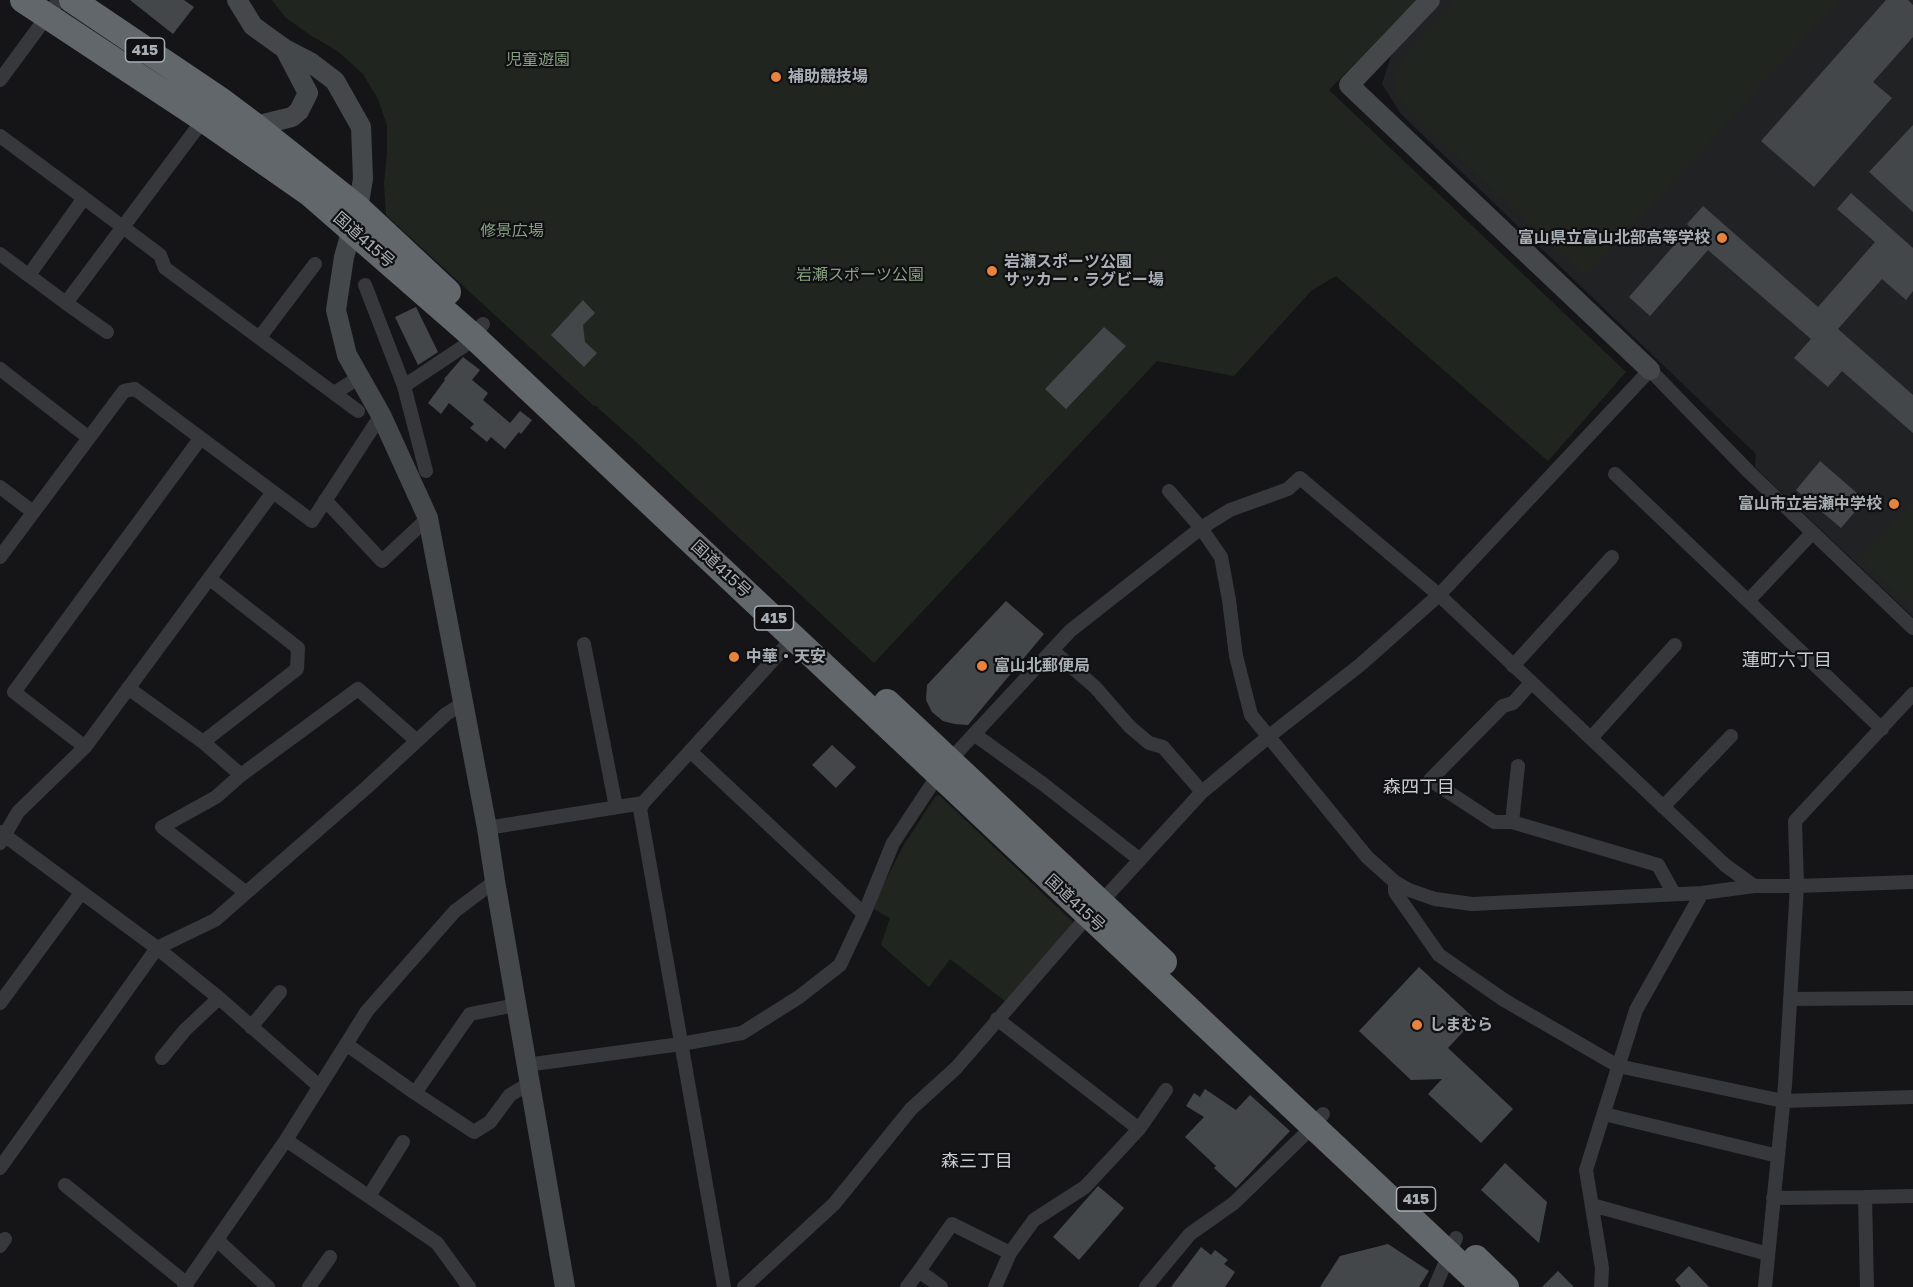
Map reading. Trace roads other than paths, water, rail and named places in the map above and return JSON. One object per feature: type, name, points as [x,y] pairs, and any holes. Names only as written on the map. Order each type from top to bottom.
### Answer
[{"type":"highway","name":"国道415号","points":[[23,0],[53,8],[211,109],[255,126],[478,330],[1318,1120],[1376,1161],[1452,1246],[1484,1287]]},
{"type":"highway","name":"国道415号","points":[[72,0],[211,109],[309,193],[356,219]]},
{"type":"highway","name":"国道415号","points":[[478,330],[794,637],[944,767]]},
{"type":"highway","name":"国道415号","points":[[1452,1246],[1506,1287]]},
{"type":"street","points":[[237,0],[253,26],[336,81],[361,127],[363,179],[356,219],[344,257],[336,310],[347,355],[381,415],[428,518],[488,828],[495,881],[565,1287]]},
{"type":"street","points":[[1430,0],[1349,85],[1650,370],[1749,472],[1913,628]]},
{"type":"street","points":[[2,73],[53,8]]},
{"type":"street","points":[[255,126],[292,117],[299,111],[308,93],[285,49]]},
{"type":"street","points":[[66,303],[211,109]]},
{"type":"street","points":[[0,136],[160,255],[165,268],[358,411]]},
{"type":"street","points":[[29,275],[84,198]]},
{"type":"street","points":[[0,254],[107,332]]},
{"type":"street","points":[[260,337],[315,264]]},
{"type":"street","points":[[365,285],[404,386],[426,471]]},
{"type":"street","points":[[404,386],[464,346],[478,330]]},
{"type":"street","points":[[0,369],[89,438]]},
{"type":"street","points":[[744,1287],[834,1204],[911,1109],[956,1068],[1139,859],[1202,792],[1360,665],[1439,595],[1650,370]]},
{"type":"street","points":[[334,393],[360,377]]},
{"type":"street","points":[[0,557],[124,391],[135,389],[312,521],[381,415]]},
{"type":"street","points":[[85,747],[14,692],[200,439]]},
{"type":"street","points":[[1615,474],[1882,729]]},
{"type":"street","points":[[346,1044],[415,1094],[474,1132],[490,1122],[528,1074],[742,1033],[799,997],[840,964],[864,914],[893,843],[944,767],[1070,631],[1201,528],[1230,510],[1288,489],[1299,478],[1439,595],[1725,866],[1754,886]]},
{"type":"street","points":[[0,487],[33,512]]},
{"type":"street","points":[[1169,490],[1201,528],[1221,557],[1236,656],[1251,715],[1367,857],[1395,882],[1409,890],[1435,899],[1472,904],[1702,893],[1754,886],[1913,882]]},
{"type":"street","points":[[273,492],[85,747],[18,812],[1,837],[157,948],[219,998],[319,1086]]},
{"type":"street","points":[[325,500],[382,561],[428,518]]},
{"type":"street","points":[[1748,601],[1812,533]]},
{"type":"street","points":[[1513,666],[1612,557]]},
{"type":"street","points":[[202,742],[297,669],[298,648],[210,579]]},
{"type":"street","points":[[724,1287],[640,810],[643,803],[794,637]]},
{"type":"street","points":[[584,644],[616,807]]},
{"type":"street","points":[[1591,738],[1675,645]]},
{"type":"street","points":[[1052,650],[1095,687],[1130,727],[1149,743],[1163,747],[1202,792]]},
{"type":"street","points":[[1531,682],[1513,704],[1503,706],[1430,780],[1494,822],[1512,822],[1658,865],[1674,894]]},
{"type":"street","points":[[128,688],[202,742],[241,775]]},
{"type":"street","points":[[245,892],[162,828],[216,796],[358,689],[417,741]]},
{"type":"street","points":[[1765,1287],[1783,1101],[1790,999],[1797,886],[1795,820],[1913,694]]},
{"type":"street","points":[[0,1168],[157,948],[215,920],[366,789],[446,714],[464,703]]},
{"type":"street","points":[[975,734],[1043,783],[1139,859]]},
{"type":"street","points":[[1663,807],[1731,736]]},
{"type":"street","points":[[690,751],[864,914]]},
{"type":"street","points":[[1512,822],[1518,766]]},
{"type":"street","points":[[488,828],[643,803]]},
{"type":"street","points":[[65,1185],[186,1286],[286,1140],[367,1011],[455,910],[495,881]]},
{"type":"street","points":[[1395,882],[1395,892],[1439,955],[1504,1000],[1618,1066],[1783,1101],[1913,1097]]},
{"type":"street","points":[[0,1003],[81,893]]},
{"type":"street","points":[[1600,1287],[1602,1268],[1586,1170],[1636,1010],[1702,893]]},
{"type":"street","points":[[251,1027],[280,992]]},
{"type":"street","points":[[162,1058],[185,1030],[219,998]]},
{"type":"street","points":[[1790,999],[1913,998]]},
{"type":"street","points":[[415,1094],[470,1014],[516,1005]]},
{"type":"street","points":[[997,1019],[1139,1129]]},
{"type":"street","points":[[995,1287],[1010,1254],[1034,1220],[1085,1187],[1139,1129],[1166,1090]]},
{"type":"street","points":[[1604,1114],[1778,1156]]},
{"type":"street","points":[[1146,1287],[1190,1234],[1234,1203],[1318,1120]]},
{"type":"street","points":[[286,1140],[437,1243],[469,1287]]},
{"type":"street","points":[[369,1196],[403,1142]]},
{"type":"street","points":[[1773,1198],[1913,1196]]},
{"type":"street","points":[[1865,1197],[1867,1287]]},
{"type":"street","points":[[1592,1205],[1768,1254]]},
{"type":"street","points":[[907,1287],[952,1224],[1010,1254]]},
{"type":"street","points":[[218,1240],[268,1287]]},
{"type":"street","points":[[1436,1287],[1452,1246]]},
{"type":"street","points":[[309,1287],[330,1257]]},
{"type":"street","points":[[919,1271],[941,1287]]},
{"type":"place","name":"補助競技場","points":[[776,77]]},
{"type":"place","name":"富山県立富山北部高等学校","points":[[1722,238]]},
{"type":"place","name":"岩瀬スポーツ公園 サッカー・ラグビー場","points":[[992,271]]},
{"type":"place","name":"富山市立岩瀬中学校","points":[[1894,504]]},
{"type":"place","name":"中華・天安","points":[[734,657]]},
{"type":"place","name":"富山北郵便局","points":[[982,666]]},
{"type":"place","name":"しまむら","points":[[1417,1025]]},
{"type":"district","name":"蓮町六丁目","points":[[1787,660]]},
{"type":"district","name":"森四丁目","points":[[1419,787]]},
{"type":"district","name":"森三丁目","points":[[977,1161]]},
{"type":"park label","name":"児童遊園","points":[[538,60]]},
{"type":"park label","name":"修景広場","points":[[512,231]]},
{"type":"park label","name":"岩瀬スポーツ公園","points":[[860,275]]}]
